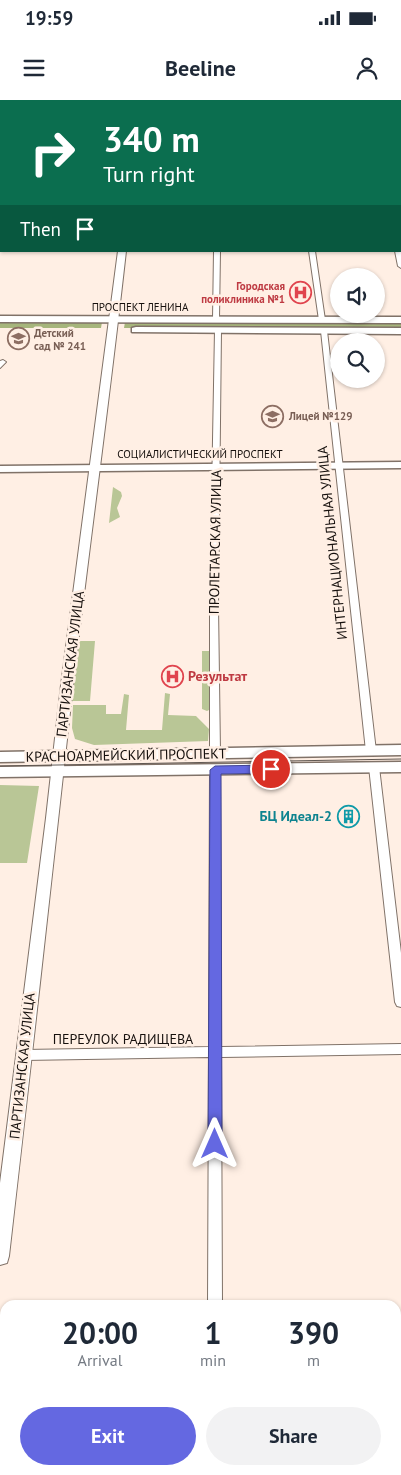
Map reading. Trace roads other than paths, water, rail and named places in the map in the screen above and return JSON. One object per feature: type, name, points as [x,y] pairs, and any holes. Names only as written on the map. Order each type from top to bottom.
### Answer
[{"type":"main road","name":"ПАРТИЗАНСКАЯ УЛИЦА","points":[[0,1256],[94,467],[114,325],[122,252]]},
{"type":"main road","name":"ПРОСПЕКТ ЛЕНИНА","points":[[0,319],[218,330],[401,331]]},
{"type":"main road","name":"ПРОСПЕКТ ЛЕНИНА","points":[[0,330],[216,319],[401,320]]},
{"type":"main road","name":"КРАСНОАРМЕЙСКИЙ ПРОСПЕКТ","points":[[0,757],[401,750]]},
{"type":"main road","points":[[270,752],[271,769]]},
{"type":"main road","name":"КРАСНОАРМЕЙСКИЙ ПРОСПЕКТ","points":[[0,772],[401,767]]},
{"type":"street","points":[[216,252],[216,319]]},
{"type":"street","points":[[312,252],[322,320]]},
{"type":"street","points":[[398,252],[401,266]]},
{"type":"street","name":"ПРОЛЕТАРСКАЯ УЛИЦА","points":[[215,753],[214,622],[218,330]]},
{"type":"street","name":"ИНТЕРНАЦИОНАЛЬНАЯ УЛИЦА","points":[[324,331],[371,751]]},
{"type":"street","name":"СОЦИАЛИСТИЧЕСКИЙ ПРОСПЕКТ","points":[[0,469],[401,465]]},
{"type":"street","points":[[374,767],[401,1002]]},
{"type":"street","points":[[215,770],[215,1300]]},
{"type":"street","name":"ПЕРЕУЛОК РАДИЩЕВА","points":[[24,1055],[401,1049]]},
{"type":"tram line","points":[[0,766],[401,759]]},
{"type":"place","name":"Городская поликлиника №1","points":[[301,292]]},
{"type":"place","name":"Детский сад № 241","points":[[18,339]]},
{"type":"place","name":"Лицей №129","points":[[273,416]]},
{"type":"place","name":"Результат","points":[[172,676]]},
{"type":"place","name":"БЦ Идеал-2","points":[[348,816]]}]
